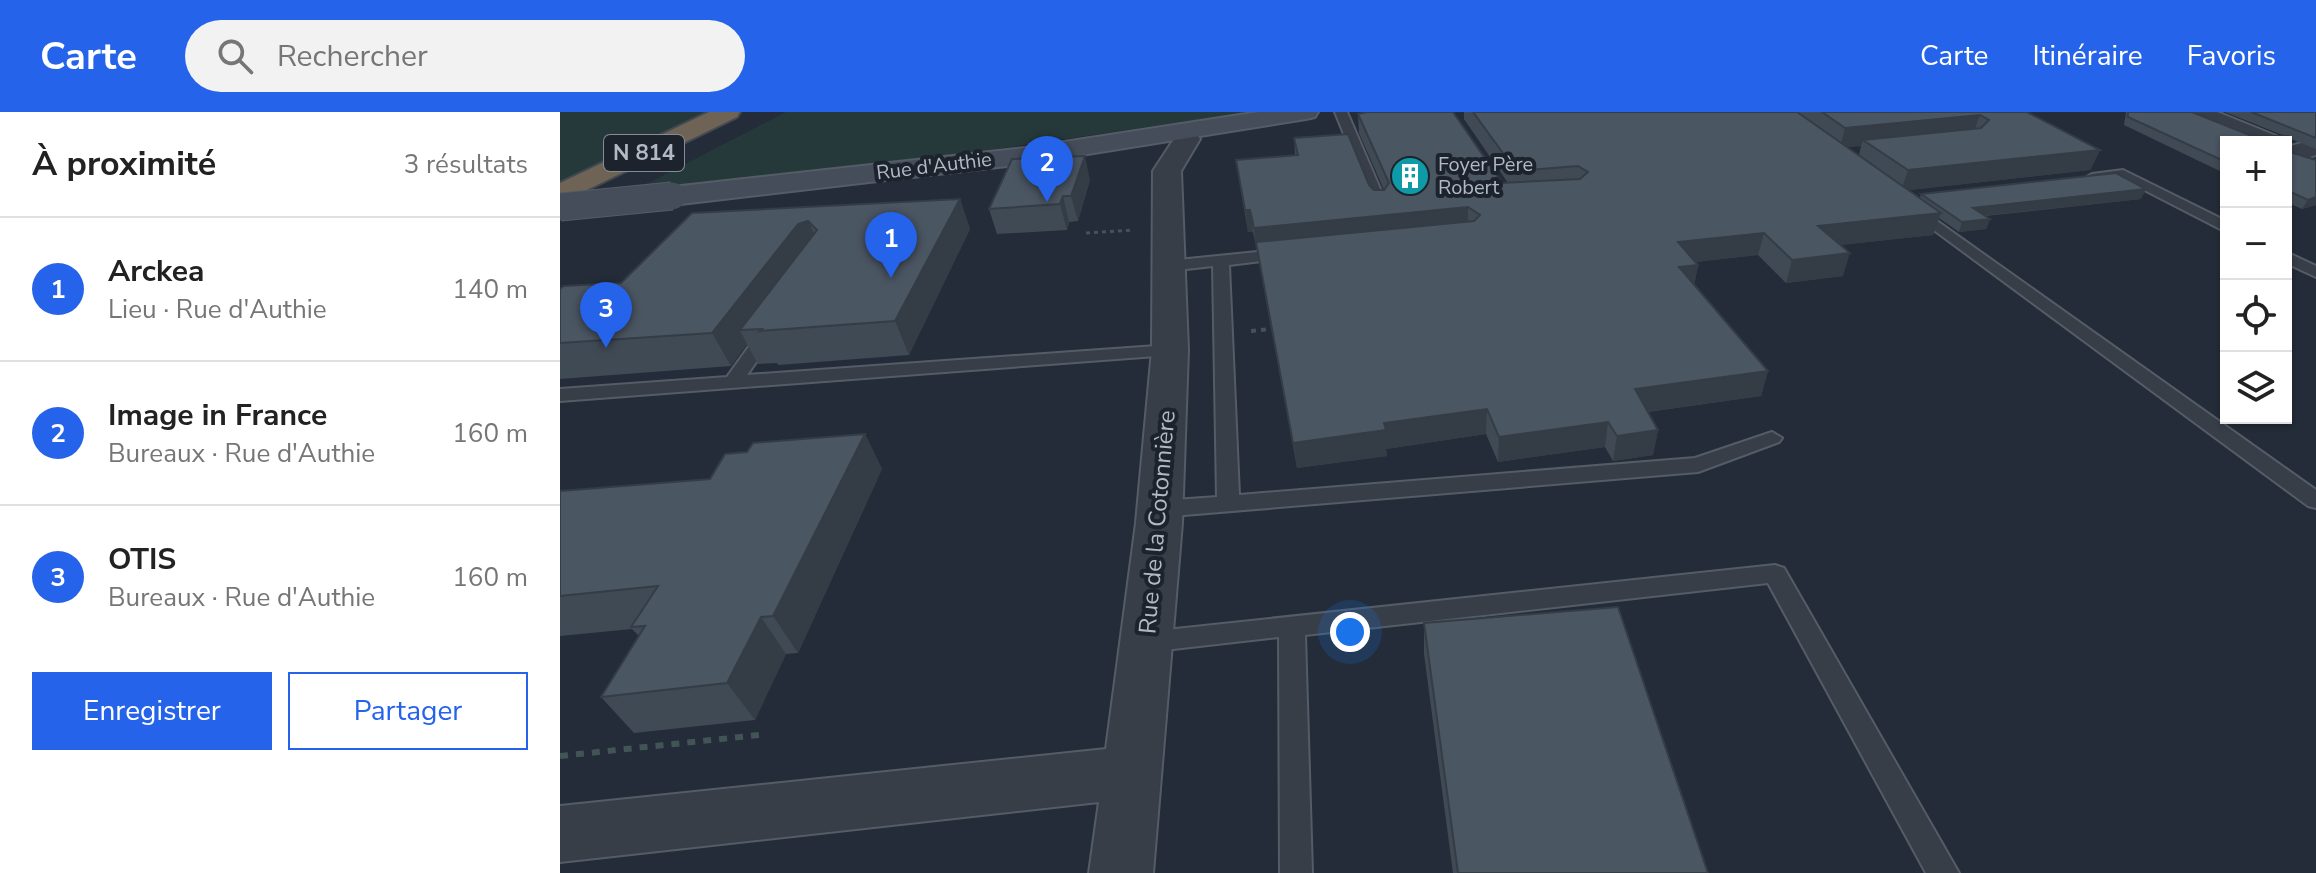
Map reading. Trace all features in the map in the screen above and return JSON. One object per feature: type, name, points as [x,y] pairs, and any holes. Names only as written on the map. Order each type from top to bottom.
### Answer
[{"type":"highway","name":"N 814","points":[[603,193],[739,115]]},
{"type":"highway","name":"N 814","points":[[560,194],[739,115]]},
{"type":"street","name":"Rue d'Authie","points":[[560,207],[1025,156],[1162,147],[1306,112]]},
{"type":"street","points":[[2196,112],[2255,136]]},
{"type":"street","name":"Rue de la Cotonnière","points":[[1121,873],[1160,509],[1170,350],[1162,147]]},
{"type":"street","points":[[560,834],[1134,772]]},
{"type":"lane","points":[[1341,112],[1380,205]]},
{"type":"lane","points":[[2079,179],[2123,174],[2220,224]]},
{"type":"lane","points":[[1929,195],[1900,198],[2316,501]]},
{"type":"lane","points":[[1168,266],[1298,253]]},
{"type":"lane","points":[[2292,260],[2316,272]]},
{"type":"lane","points":[[1221,261],[1228,503]]},
{"type":"lane","points":[[733,382],[777,320]]},
{"type":"lane","points":[[560,395],[1170,350]]},
{"type":"lane","points":[[1160,509],[1698,465],[1772,438]]},
{"type":"lane","points":[[1147,642],[1775,574],[1943,873]]},
{"type":"lane","points":[[1292,627],[1296,873]]},
{"type":"path","points":[[1086,233],[1139,230]]},
{"type":"path","points":[[560,756],[759,735]]},
{"type":"shaded area","points":[[560,112],[705,112],[560,181]]},
{"type":"shaded area","points":[[786,112],[1251,112],[975,152],[635,190]]},
{"type":"building","points":[[1453,112],[1502,183],[1580,179],[1588,172],[1578,166],[1516,171],[1473,112],[1797,112],[1941,213],[1818,226],[1850,253],[1792,260],[1764,233],[1678,242],[1698,265],[1679,267],[1768,371],[1635,389],[1658,430],[1617,436],[1608,422],[1499,437],[1487,409],[1384,423],[1386,430],[1293,443],[1256,242],[1474,221],[1480,215],[1468,207],[1254,228],[1250,210],[1245,210],[1236,160],[1298,155],[1294,138],[1348,134],[1369,185],[1374,190],[1384,190],[1389,183],[1358,114]]},
{"type":"building","points":[[1822,112],[2027,112],[2100,150],[1908,170],[1863,140],[1981,128],[1989,120],[1980,115],[1845,128]]},
{"type":"building","points":[[2128,112],[2192,112],[2252,136],[2220,136],[2220,159],[2128,117]]},
{"type":"building","points":[[2251,112],[2316,112],[2316,138]]},
{"type":"building","points":[[2292,153],[2316,160],[2316,197],[2308,200],[2292,193]]},
{"type":"building","points":[[1085,156],[1071,196],[1063,196],[1060,204],[989,209],[1012,159]]},
{"type":"building","points":[[2116,173],[2146,189],[1973,208],[1990,219],[1962,222],[1921,194]]},
{"type":"building","points":[[960,199],[895,321],[740,330],[817,230],[808,221],[798,224],[712,333],[560,343],[560,289],[564,286],[621,283],[692,213]]},
{"type":"building","points":[[865,434],[773,616],[761,617],[727,683],[601,697],[645,626],[631,627],[658,586],[560,596],[560,491],[710,479],[725,454],[747,452],[753,443]]},
{"type":"building","points":[[1618,607],[1708,873],[1458,873],[1424,623]]},
{"type":"place","name":"Foyer Père Robert","points":[[1410,176]]},
{"type":"place","name":"Image in France","points":[[1047,202]]},
{"type":"place","name":"Arckea","points":[[891,278]]},
{"type":"place","name":"OTIS","points":[[606,348]]}]
